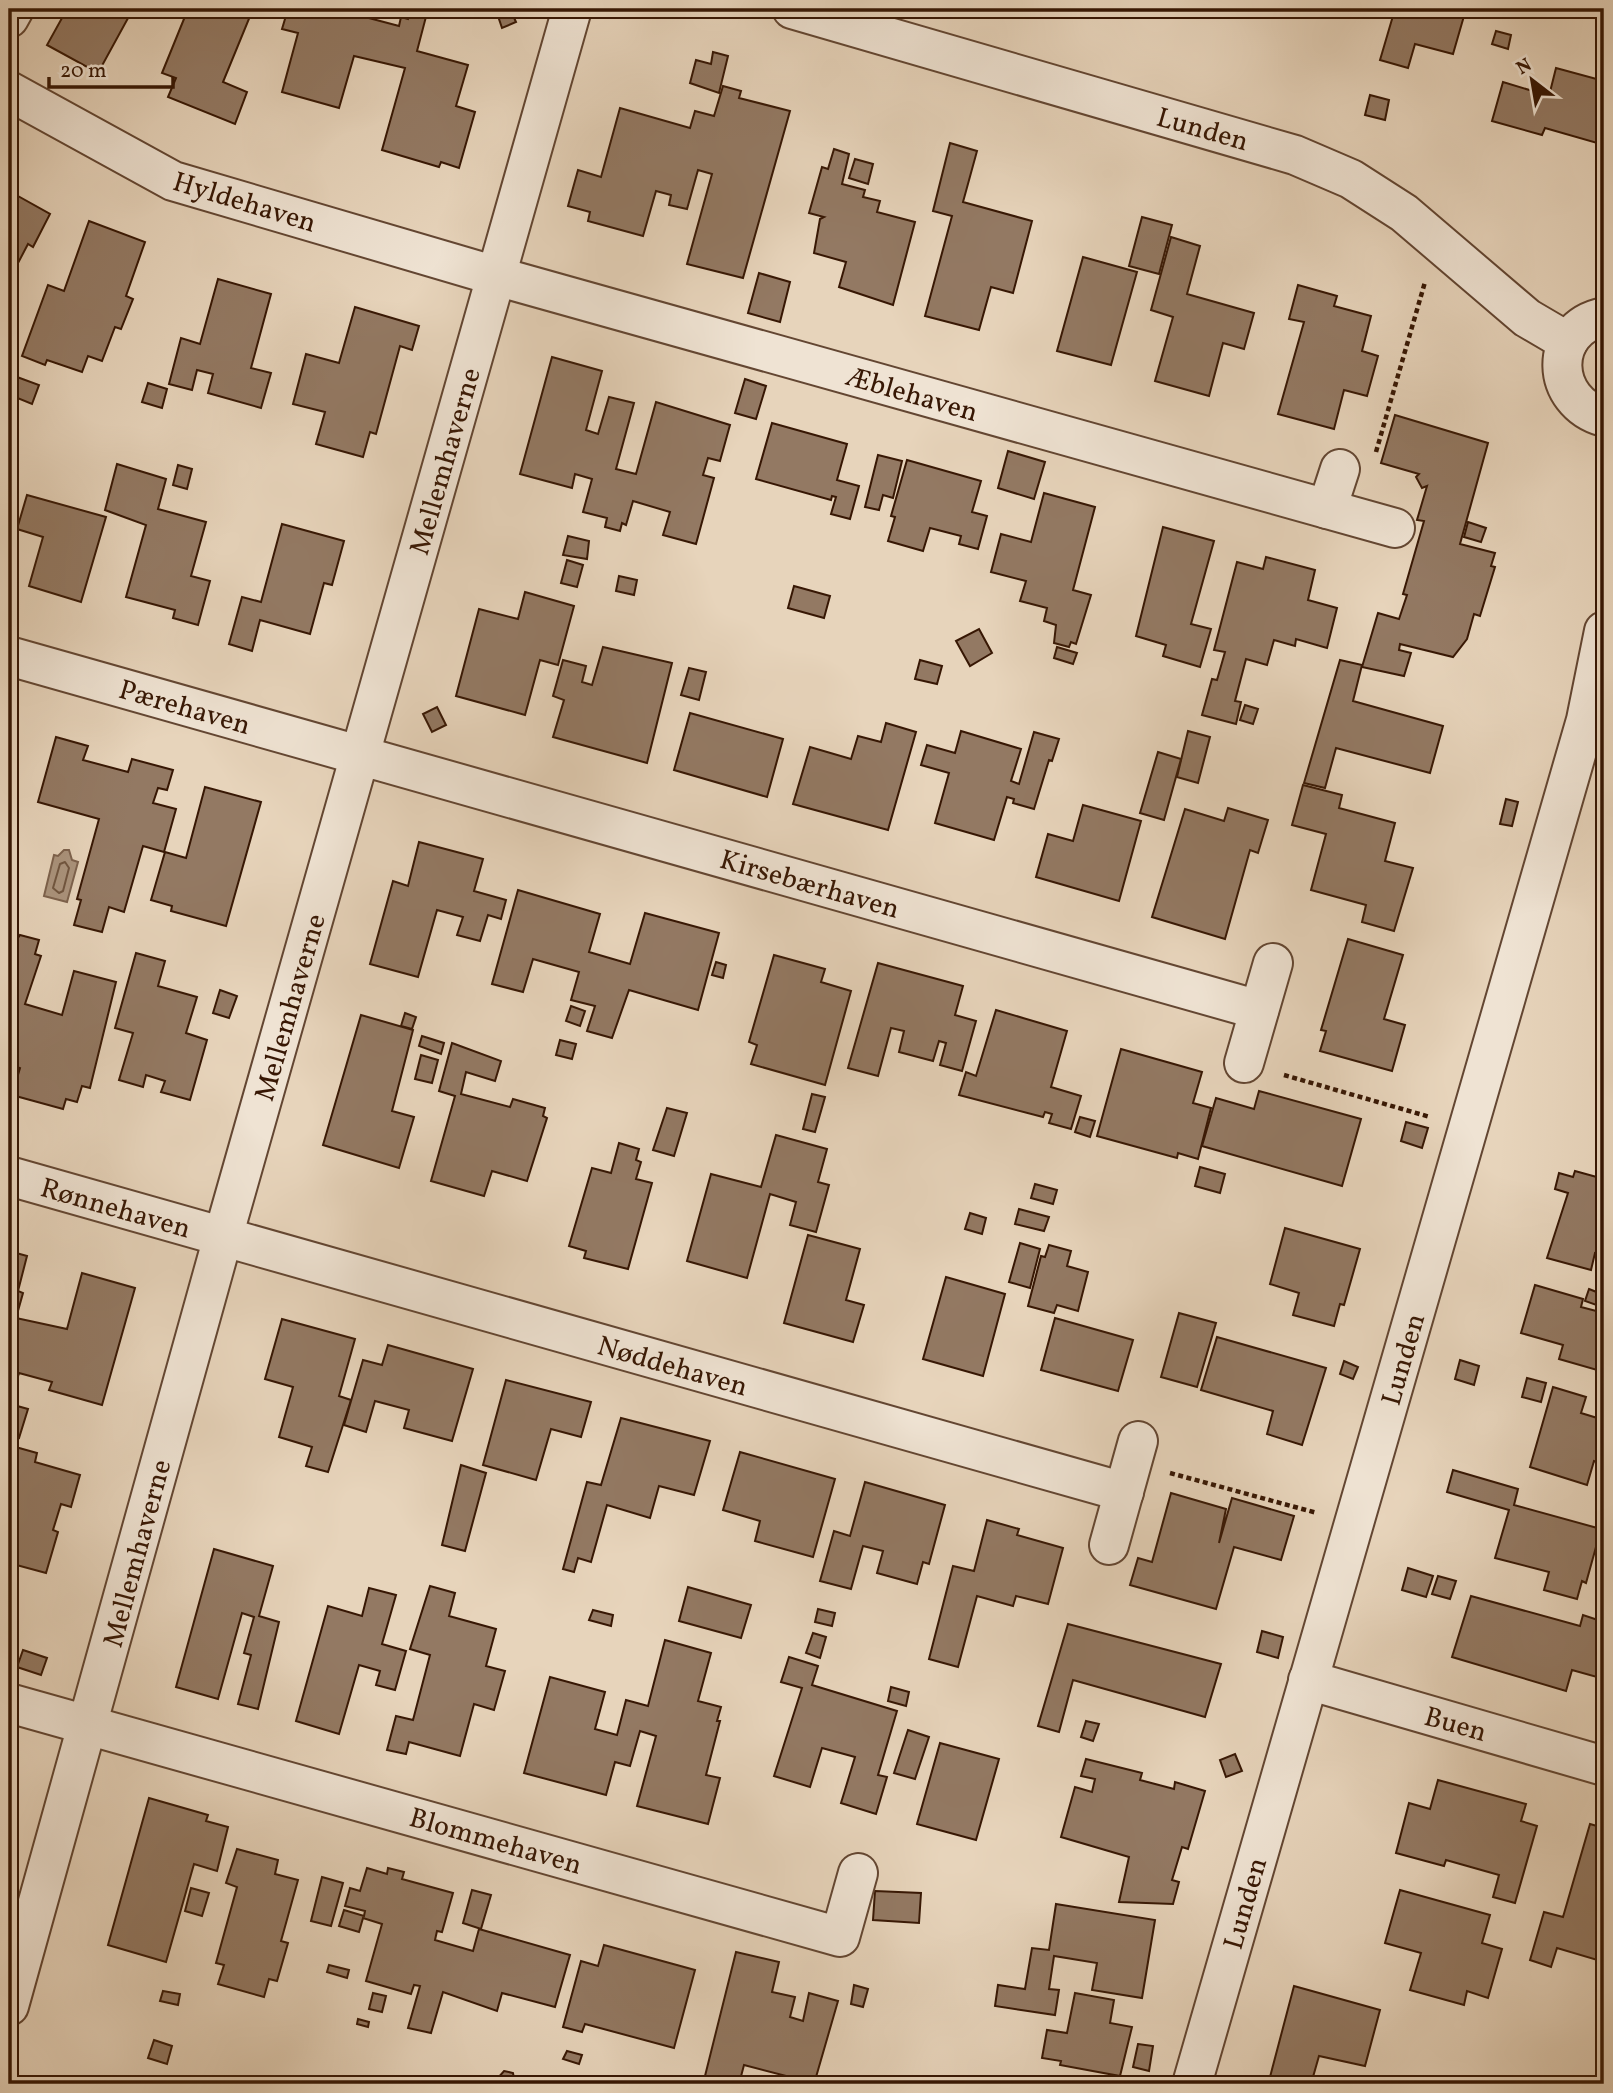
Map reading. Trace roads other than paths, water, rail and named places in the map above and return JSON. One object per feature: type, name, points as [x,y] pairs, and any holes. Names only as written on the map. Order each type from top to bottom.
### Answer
[{"type":"street","points":[[9,18],[14,9]]},
{"type":"street","name":"Mellemhaverne","points":[[9,2006],[223,1237],[572,9]]},
{"type":"street","name":"Lunden","points":[[792,9],[1296,155],[1362,186],[1404,213],[1446,252],[1527,318],[1567,342]]},
{"type":"street","name":"Hyldehaven","points":[[9,91],[173,181],[496,276]]},
{"type":"street","name":"Æblehaven","points":[[496,276],[1395,528]]},
{"type":"street","points":[[1604,317],[1589,320],[1567,342],[1561,366],[1568,393],[1586,412],[1604,418]]},
{"type":"street","points":[[1327,509],[1340,470]]},
{"type":"street","name":"Lunden","points":[[1192,2084],[1586,720],[1604,631]]},
{"type":"street","name":"Pærehaven","points":[[9,656],[361,757]]},
{"type":"street","name":"Kirsebærhaven","points":[[361,757],[1259,1010]]},
{"type":"street","points":[[1244,1063],[1273,963]]},
{"type":"street","name":"Rønnehaven","points":[[9,1176],[223,1237]]},
{"type":"street","name":"Nøddehaven","points":[[223,1237],[1131,1465],[1109,1545]]},
{"type":"street","name":"Buen","points":[[1308,1680],[1604,1766]]},
{"type":"street","points":[[9,1703],[89,1725]]},
{"type":"street","name":"Blommehaven","points":[[89,1725],[840,1937],[858,1873]]},
{"type":"water","points":[[64,850],[69,850],[72,860],[78,862],[67,902],[44,896],[54,855],[58,856]]}]
